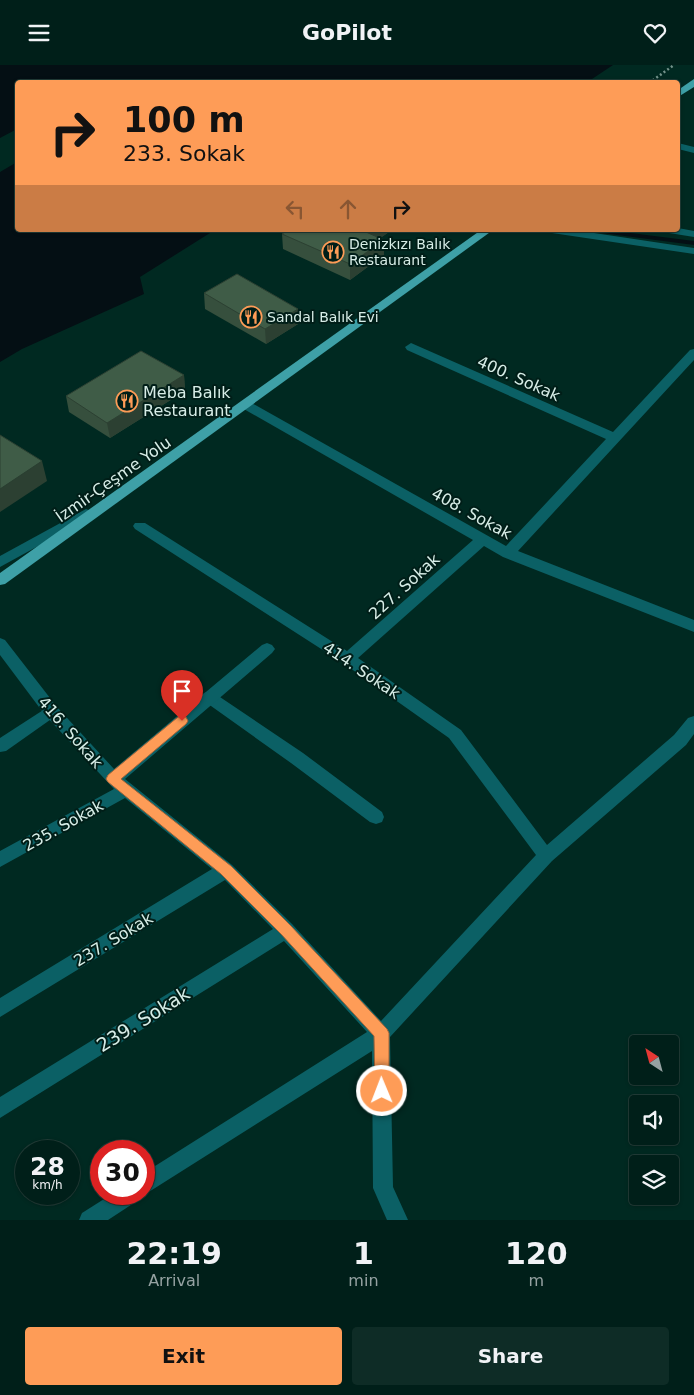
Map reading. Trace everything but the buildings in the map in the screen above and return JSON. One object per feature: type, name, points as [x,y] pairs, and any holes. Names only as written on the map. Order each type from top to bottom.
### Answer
[{"type":"highway","points":[[680,92],[694,82]]},
{"type":"highway","name":"İzmir-Çeşme Yolu","points":[[0,580],[485,232]]},
{"type":"street","points":[[680,146],[694,150]]},
{"type":"street","points":[[566,232],[694,251]]},
{"type":"street","points":[[680,232],[694,234]]},
{"type":"street","name":"400. Sokak","points":[[410,347],[615,438]]},
{"type":"street","points":[[508,553],[694,353]]},
{"type":"street","name":"408. Sokak","points":[[246,405],[508,553],[694,626]]},
{"type":"street","points":[[0,562],[105,504]]},
{"type":"street","name":"414. Sokak","points":[[140,526],[348,659],[454,734],[546,856]]},
{"type":"street","name":"227. Sokak","points":[[348,659],[483,539]]},
{"type":"street","name":"416. Sokak","points":[[0,644],[51,711],[113,779],[226,870],[286,930],[382,1033]]},
{"type":"street","points":[[113,779],[267,649]]},
{"type":"street","points":[[210,697],[376,817]]},
{"type":"street","points":[[0,746],[51,711]]},
{"type":"street","points":[[155,1178],[382,1033],[546,856],[680,740],[694,722]]},
{"type":"street","name":"235. Sokak","points":[[0,860],[126,790]]},
{"type":"street","name":"237. Sokak","points":[[0,1008],[226,870]]},
{"type":"street","name":"239. Sokak","points":[[0,1109],[286,930]]},
{"type":"street","points":[[382,1033],[383,1188],[398,1220]]},
{"type":"street","points":[[89,1220],[113,1205]]},
{"type":"path","points":[[653,80],[674,65]]},
{"type":"shaded area","points":[[0,65],[613,65],[590,80],[15,80],[15,130],[0,138]]},
{"type":"shaded area","points":[[15,163],[15,232],[210,233],[140,277],[144,294],[22,349],[0,362],[0,172]]},
{"type":"waterway","points":[[609,232],[694,243]]},
{"type":"place","name":"Denizkızı Balık Restaurant","points":[[333,252]]},
{"type":"place","name":"Sandal Balık Evi","points":[[251,317]]},
{"type":"place","name":"Meba Balık Restaurant","points":[[127,401]]},
{"type":"route","points":[[182,721],[113,779],[226,870],[286,930],[382,1033],[382,1091]]}]
